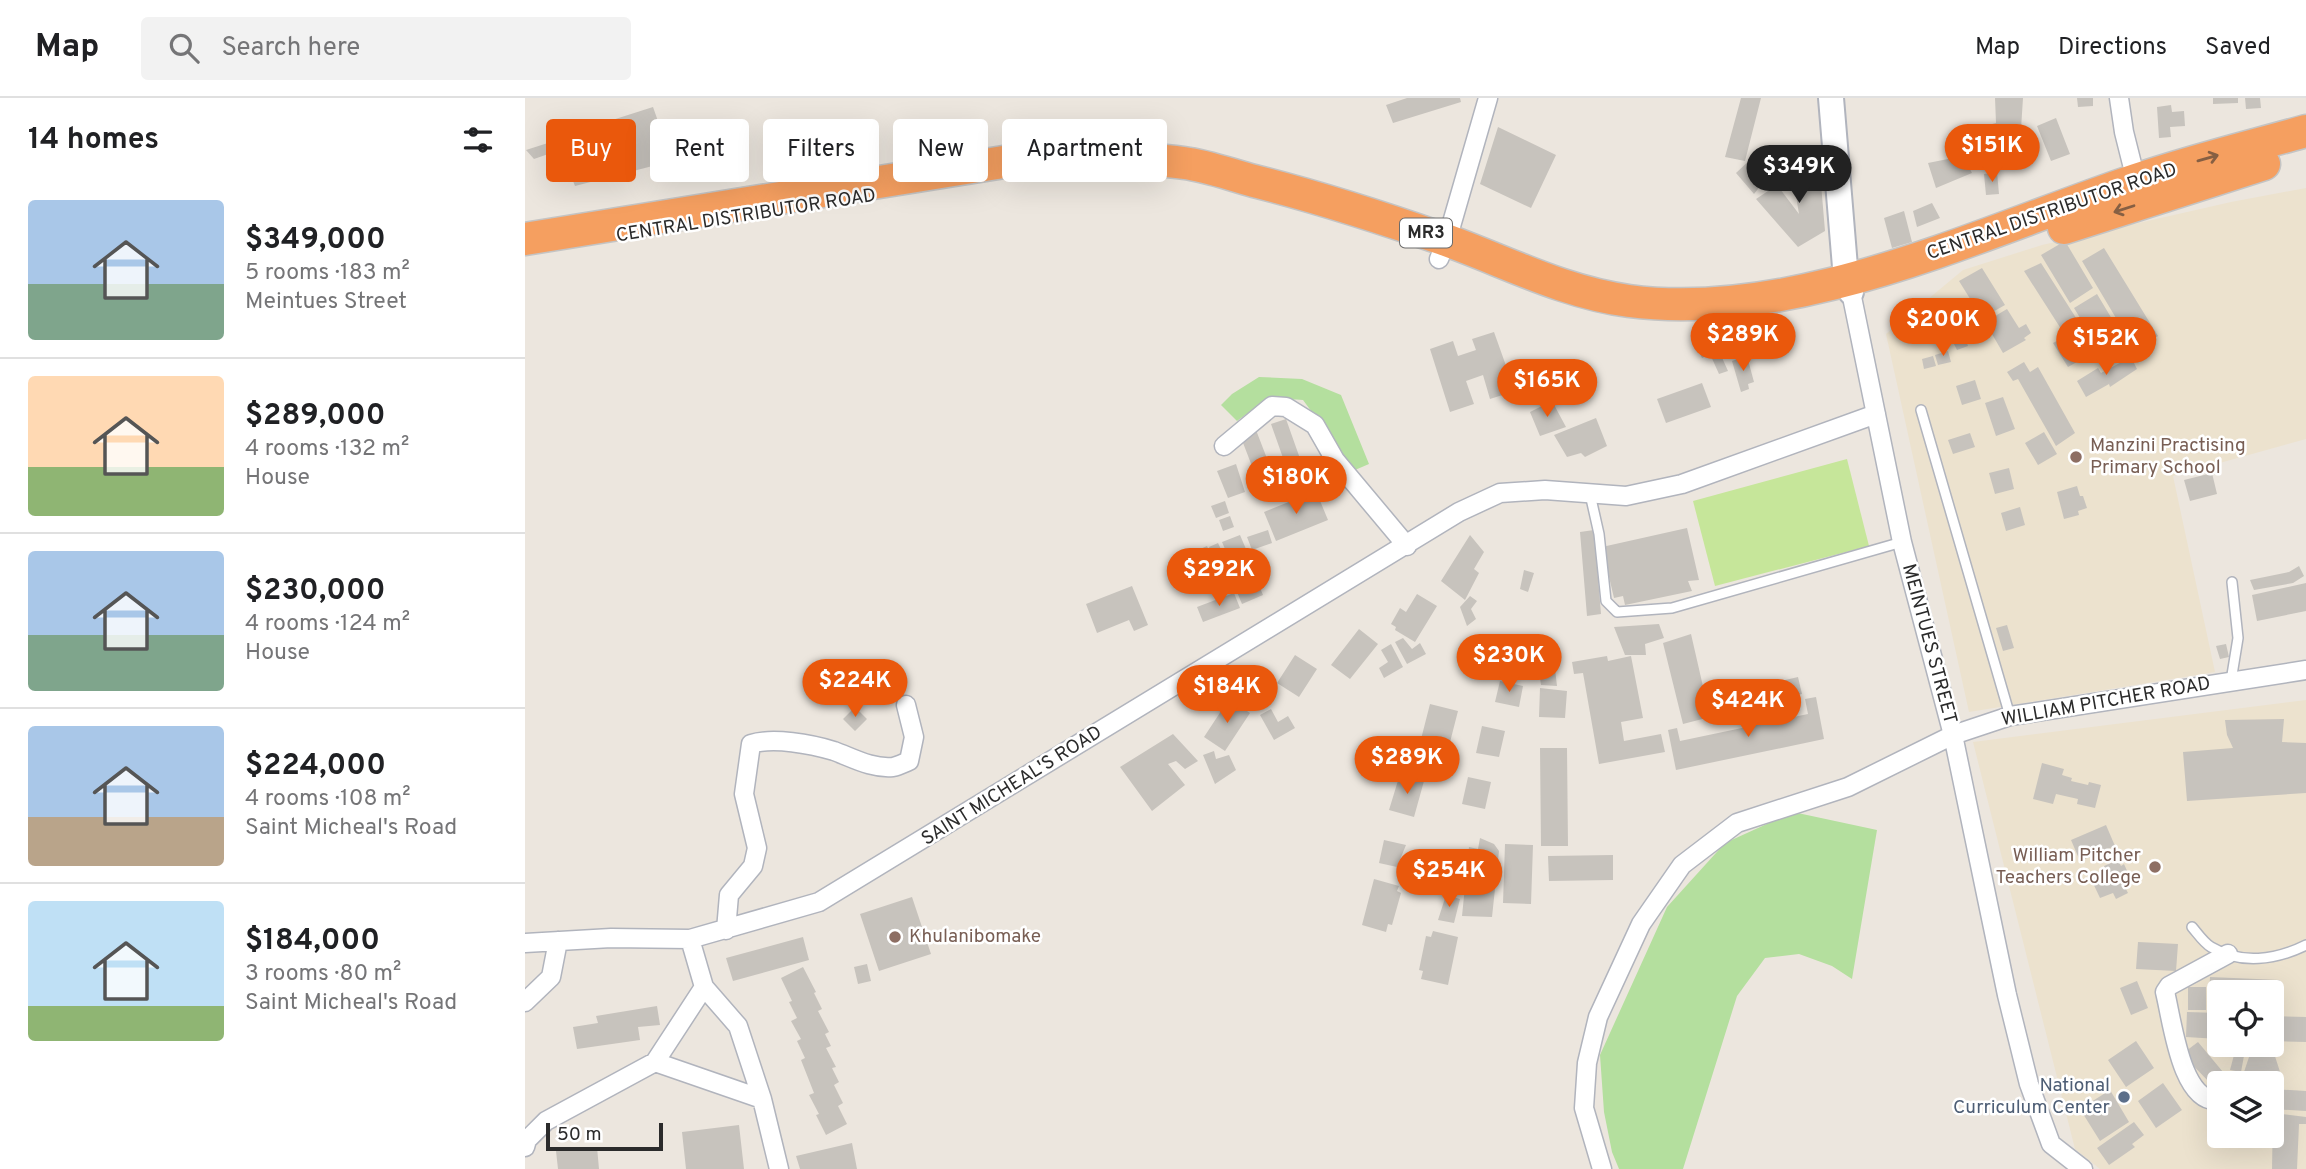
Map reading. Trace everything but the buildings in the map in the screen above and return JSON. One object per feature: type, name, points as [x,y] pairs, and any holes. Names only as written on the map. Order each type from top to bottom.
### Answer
[{"type":"highway","name":"CENTRAL DISTRIBUTOR ROAD","points":[[1848,286],[2136,180],[2306,131]]},
{"type":"highway","name":"CENTRAL DISTRIBUTOR ROAD","points":[[525,250],[1056,167],[1183,177],[1549,282],[1627,301],[1698,305],[1767,298],[1928,271],[2306,152]]},
{"type":"highway","name":"CENTRAL DISTRIBUTOR ROAD","points":[[525,239],[1047,155],[1187,163],[1329,200],[1443,250]]},
{"type":"street","points":[[1443,250],[1488,98]]},
{"type":"street","name":"MEINTUES STREET","points":[[1831,98],[1848,286],[1902,542],[1953,735],[2007,995],[2029,1084],[2051,1144],[2083,1169]]},
{"type":"street","points":[[2119,98],[2136,180]]},
{"type":"street","points":[[1224,446],[1272,406],[1286,407],[1315,425],[1335,460],[1407,546]]},
{"type":"street","name":"SAINT MICHEAL'S ROAD","points":[[525,943],[611,938],[690,939],[819,902],[1459,512],[1500,493],[1545,491],[1626,496],[1682,484],[1876,414]]},
{"type":"street","name":"WILLIAM PITCHER ROAD","points":[[1602,1169],[1584,1108],[1587,1063],[1598,1017],[1641,924],[1682,865],[1737,822],[1848,787],[1953,735],[2010,716],[2306,670]]},
{"type":"street","points":[[726,930],[729,895],[753,866],[757,848],[744,793],[751,744],[766,740],[793,744],[831,751],[867,764],[893,766],[909,761],[914,737],[906,705]]},
{"type":"street","points":[[690,939],[704,987],[738,1026],[762,1099],[779,1169]]},
{"type":"street","points":[[525,1002],[551,977],[558,941]]},
{"type":"street","points":[[2207,1099],[2200,1095],[2188,1076],[2175,1041],[2165,992],[2169,986],[2228,954]]},
{"type":"street","points":[[525,1147],[527,1140],[546,1121],[655,1062],[704,987]]},
{"type":"street","points":[[655,1062],[762,1099]]},
{"type":"lane","points":[[1921,410],[2010,716]]},
{"type":"lane","points":[[1590,494],[1599,534],[1606,601],[1617,612],[1672,608],[1902,542]]},
{"type":"lane","points":[[2231,681],[2238,638],[2232,582]]},
{"type":"lane","points":[[2192,928],[2209,946],[2228,954],[2254,959],[2284,956],[2306,945]]},
{"type":"shaded area","name":"Manzini Practising Primary School","points":[[2306,188],[2306,439],[2173,476],[2215,672],[1969,712],[1886,334],[1963,270],[2042,245],[2231,202]]},
{"type":"shaded area","name":"William Pitcher Teachers College","points":[[2306,700],[2306,1169],[2100,1169],[2075,1149],[1973,742]]},
{"type":"green space","points":[[1259,377],[1302,379],[1341,395],[1369,464],[1355,470],[1303,400],[1267,403],[1237,421],[1221,405],[1232,394]]},
{"type":"green space","points":[[1847,459],[1869,546],[1715,586],[1693,501]]},
{"type":"green space","points":[[1793,812],[1877,830],[1852,979],[1832,966],[1799,954],[1765,958],[1737,996],[1683,1169],[1619,1169],[1612,1152],[1604,1112],[1600,1055],[1667,907],[1725,843]]},
{"type":"place","name":"Manzini Practising Primary School","points":[[2076,457]]},
{"type":"place","name":"William Pitcher Teachers College","points":[[2155,867]]},
{"type":"place","name":"Khulanibomake","points":[[895,937]]},
{"type":"place","name":"National Curriculum Center","points":[[2124,1097]]}]
